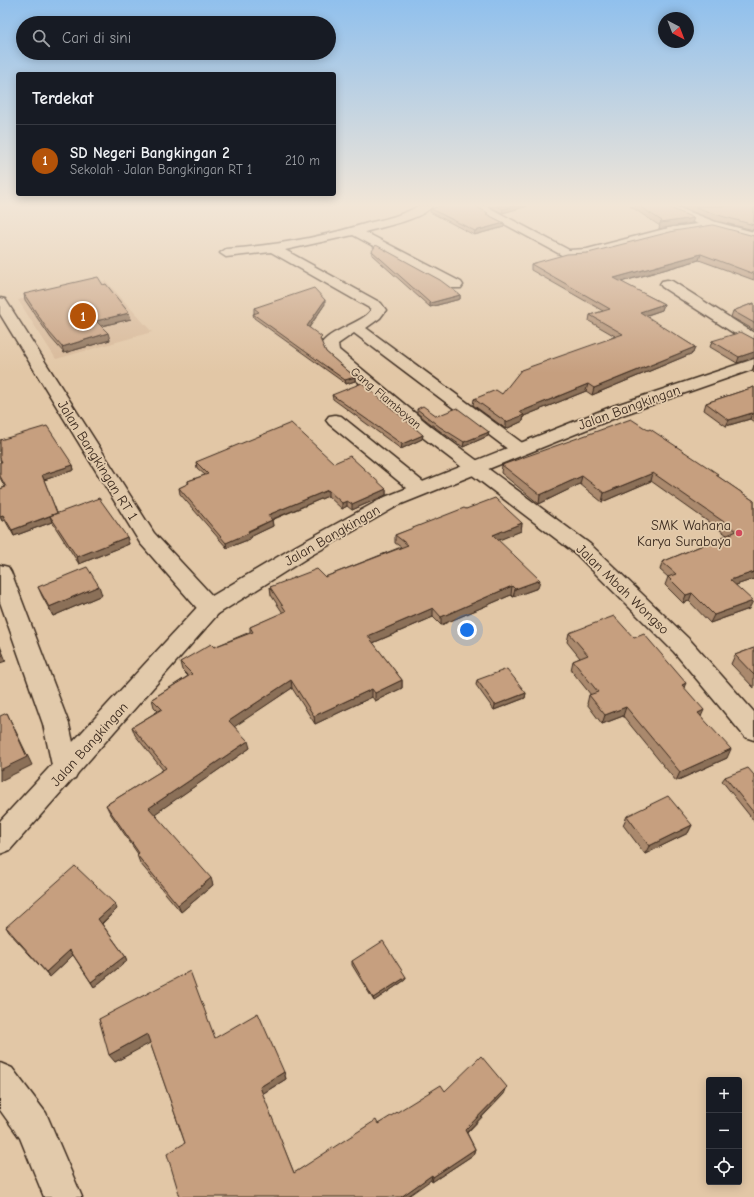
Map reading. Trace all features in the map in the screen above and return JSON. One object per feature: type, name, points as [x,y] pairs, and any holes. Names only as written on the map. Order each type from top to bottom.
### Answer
[{"type":"street","name":"Gang Flamboyan","points":[[296,262],[376,306],[379,310],[377,314],[355,328],[335,336],[330,343],[332,352],[472,468]]},
{"type":"street","points":[[412,262],[456,285]]},
{"type":"street","points":[[667,284],[754,340]]},
{"type":"street","name":"Jalan Bangkingan RT 1","points":[[0,302],[147,538],[210,608]]},
{"type":"street","points":[[355,328],[519,449]]},
{"type":"street","name":"Jalan Bangkingan","points":[[0,841],[66,770],[210,608],[303,551],[392,501],[619,410],[754,364]]},
{"type":"street","points":[[335,420],[420,489]]},
{"type":"street","name":"Jalan Mbah Wongso","points":[[472,468],[583,549],[682,646],[754,730]]},
{"type":"street","points":[[0,572],[56,724],[66,770]]},
{"type":"street","points":[[0,1080],[33,1126],[63,1197]]},
{"type":"shaded area","points":[[106,281],[152,332],[56,359],[18,300]]},
{"type":"building","points":[[384,262],[407,262],[440,280],[460,295],[430,303]]},
{"type":"building","points":[[539,262],[673,262],[614,278],[664,304],[640,312],[695,347],[594,388],[588,384],[520,412],[524,415],[506,422],[474,399],[496,390],[502,394],[521,370],[623,334],[590,315],[610,309],[531,264]]},
{"type":"building","points":[[722,262],[754,262],[754,274]]},
{"type":"building","points":[[98,277],[103,285],[106,284],[129,313],[96,321],[108,333],[62,347],[49,332],[24,294]]},
{"type":"building","points":[[314,288],[325,300],[307,326],[322,337],[320,339],[326,352],[355,377],[345,380],[253,314],[259,312],[254,308]]},
{"type":"building","points":[[754,303],[754,323],[733,311]]},
{"type":"building","points":[[741,332],[754,339],[754,352],[739,357],[712,341]]},
{"type":"building","points":[[362,383],[423,435],[402,444],[332,395]]},
{"type":"building","points":[[754,387],[754,414],[752,413],[729,420],[706,403]]},
{"type":"building","points":[[423,406],[437,416],[457,408],[489,432],[464,442],[440,427],[417,409]]},
{"type":"building","points":[[631,419],[648,430],[650,429],[718,474],[716,475],[754,501],[754,572],[730,580],[753,601],[714,615],[692,593],[686,595],[668,577],[676,574],[662,562],[737,531],[653,473],[604,493],[582,476],[540,495],[502,465]]},
{"type":"building","points":[[291,423],[334,463],[350,456],[386,489],[352,504],[347,501],[342,503],[328,490],[268,515],[272,520],[248,531],[249,533],[226,543],[179,488],[189,483],[188,481],[208,474],[196,462]]},
{"type":"building","points":[[47,426],[73,465],[42,475],[57,513],[12,530],[3,515],[0,516],[0,489],[6,487],[0,476],[0,462],[2,462],[0,458],[0,440]]},
{"type":"building","points":[[99,498],[127,537],[77,557],[50,516]]},
{"type":"building","points":[[495,498],[522,523],[493,535],[540,580],[515,589],[512,586],[441,617],[433,608],[368,636],[402,680],[375,693],[372,689],[314,716],[291,680],[229,721],[248,741],[149,808],[211,878],[178,905],[137,855],[139,853],[106,805],[166,768],[132,727],[162,709],[152,699],[192,674],[180,662],[211,644],[214,647],[253,632],[250,627],[286,611],[270,587],[317,569],[325,577],[408,545],[395,535],[464,508],[466,509]]},
{"type":"building","points":[[87,567],[99,586],[49,607],[38,587]]},
{"type":"building","points":[[614,616],[634,638],[644,634],[686,683],[682,685],[704,710],[698,713],[731,749],[680,772],[626,707],[605,715],[589,695],[598,692],[573,661],[588,655],[569,633]]},
{"type":"building","points":[[0,647],[3,655],[0,657]]},
{"type":"building","points":[[754,648],[754,675],[735,655]]},
{"type":"building","points":[[507,669],[526,693],[495,705],[477,680]]},
{"type":"building","points":[[7,713],[27,757],[0,770],[0,716]]},
{"type":"building","points":[[748,768],[754,775],[754,813],[725,777]]},
{"type":"building","points":[[668,796],[692,825],[649,846],[627,816]]},
{"type":"building","points":[[75,866],[115,904],[98,919],[125,956],[91,982],[70,950],[46,972],[6,927]]},
{"type":"building","points":[[383,941],[406,977],[373,998],[352,961]]},
{"type":"building","points":[[190,971],[215,1038],[258,1013],[284,1072],[260,1087],[294,1173],[376,1120],[378,1124],[441,1085],[445,1091],[481,1056],[507,1087],[465,1130],[475,1149],[433,1177],[432,1175],[401,1197],[180,1197],[167,1154],[185,1143],[147,1034],[109,1055],[99,1019]]},
{"type":"place","name":"SD Negeri Bangkingan 2","points":[[83,316]]},
{"type":"place","name":"SMK Wahana Karya Surabaya","points":[[739,533]]}]
